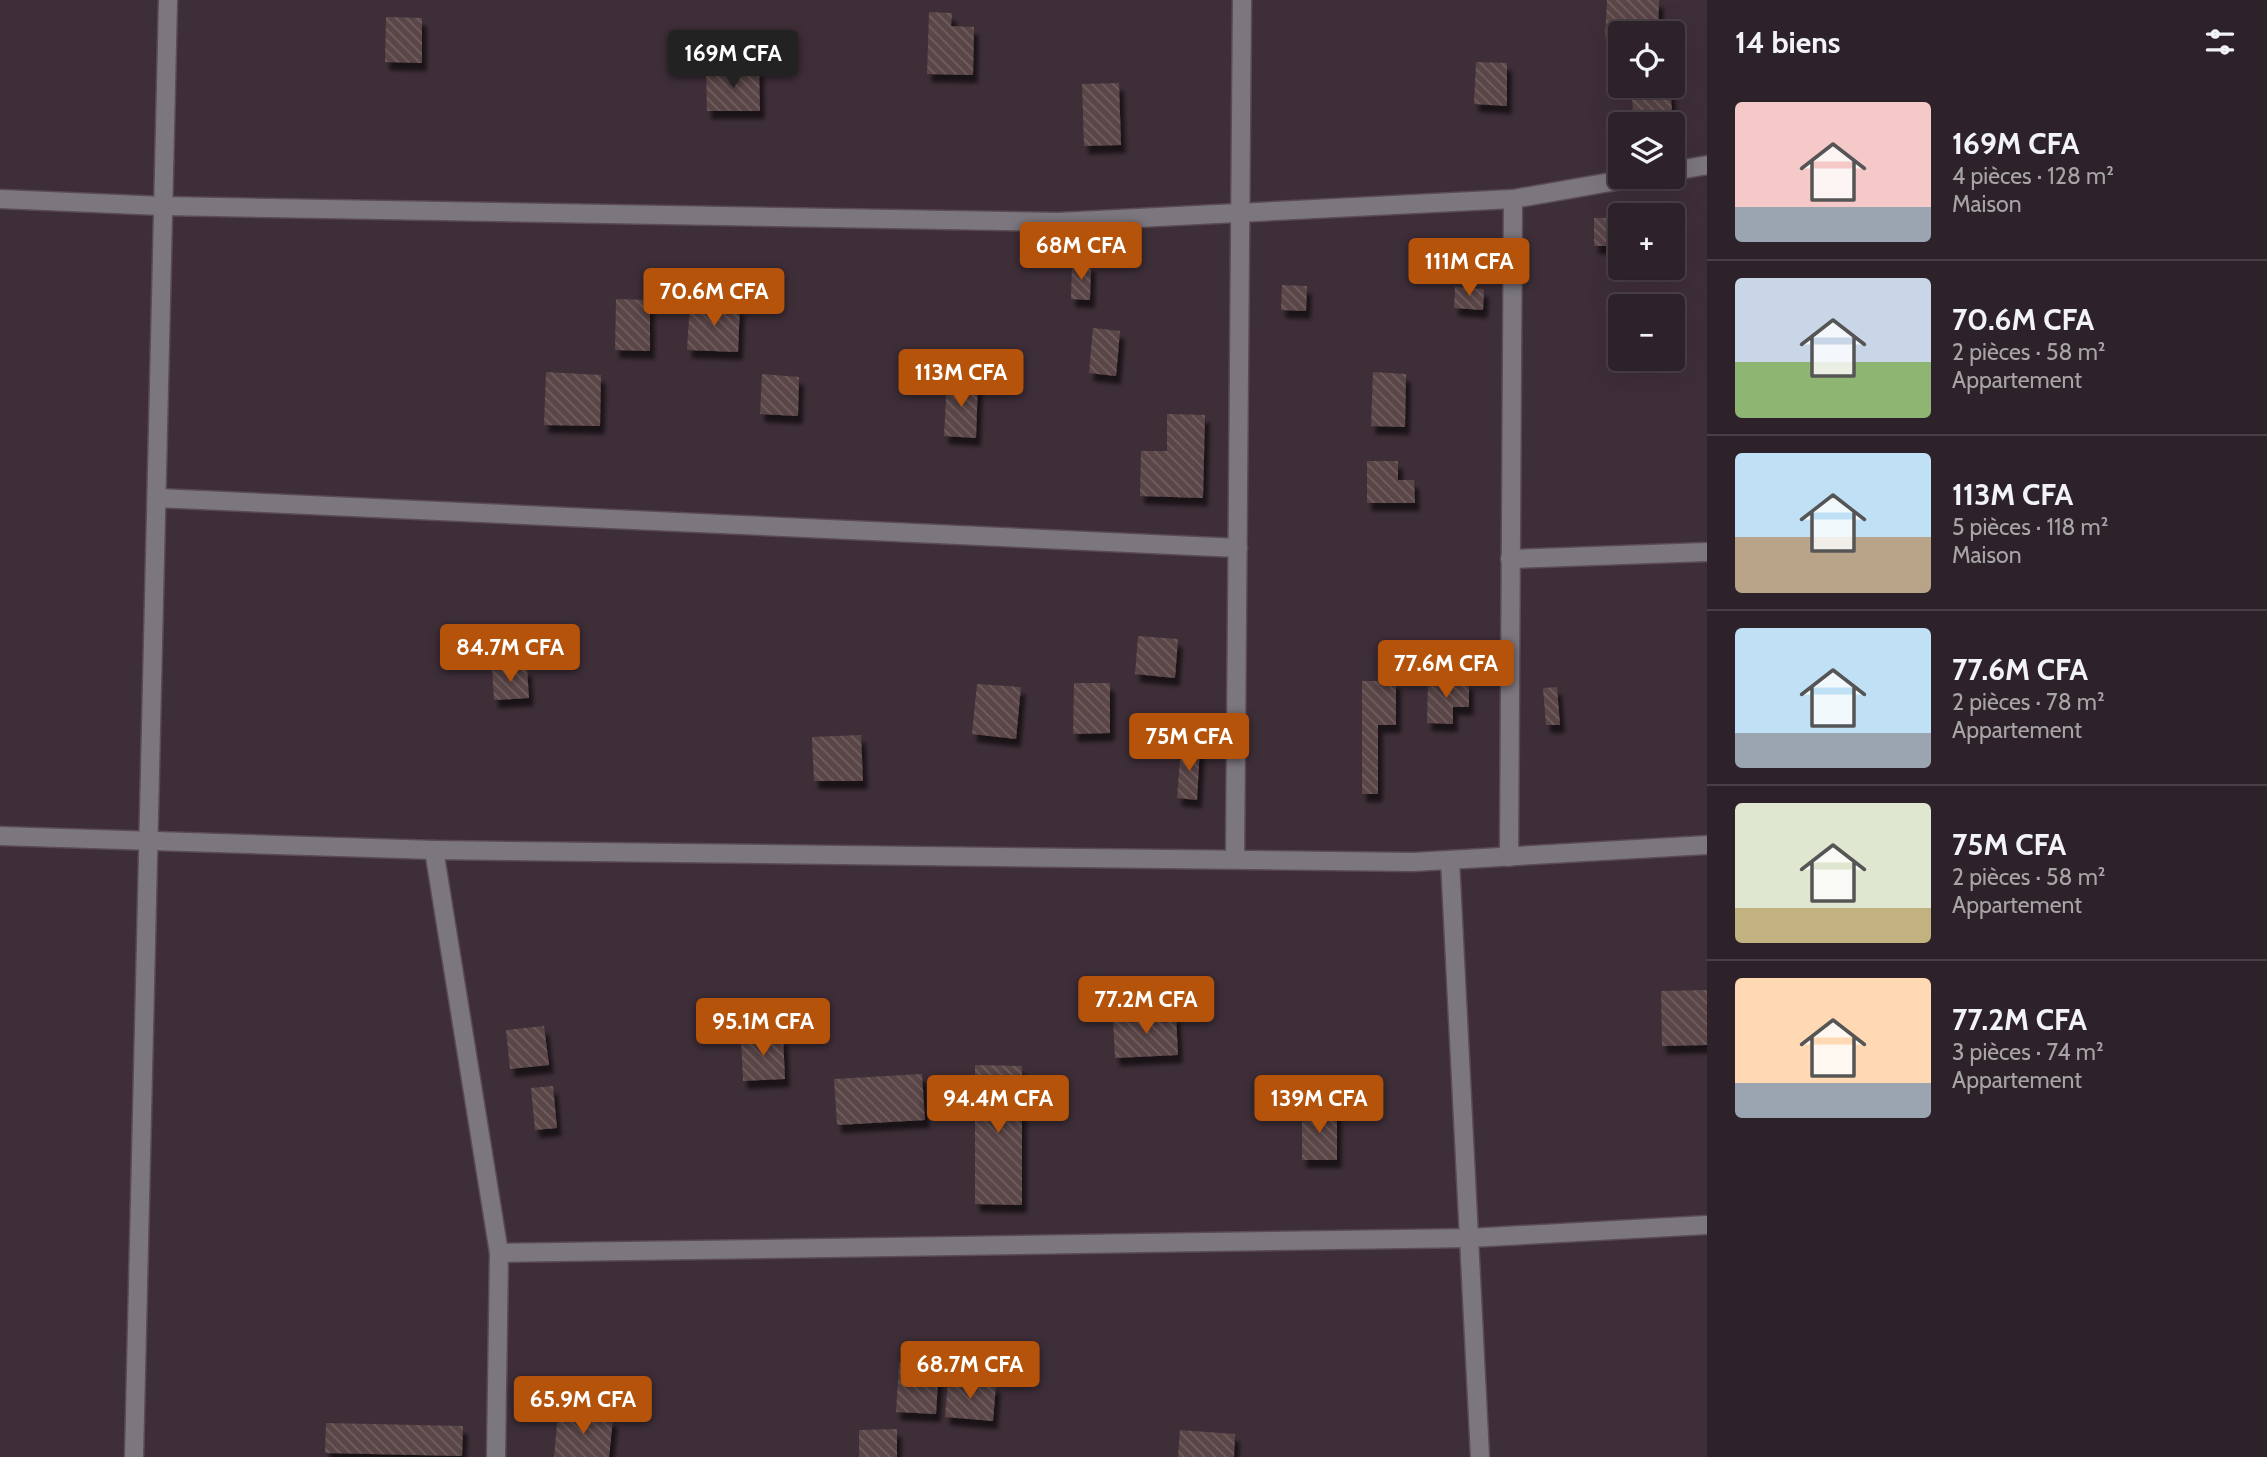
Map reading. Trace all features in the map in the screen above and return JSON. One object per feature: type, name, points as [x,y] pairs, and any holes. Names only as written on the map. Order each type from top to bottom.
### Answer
[{"type":"street","points":[[134,1457],[168,0]]},
{"type":"street","points":[[1235,859],[1242,0]]},
{"type":"street","points":[[1685,169],[1707,165]]},
{"type":"street","points":[[0,199],[163,206],[1058,222],[1513,199],[1608,182]]},
{"type":"street","points":[[1508,857],[1513,199]]},
{"type":"street","points":[[156,498],[1238,548]]},
{"type":"street","points":[[1510,559],[1707,552]]},
{"type":"street","points":[[0,836],[434,850],[1413,862],[1707,845]]},
{"type":"street","points":[[434,850],[499,1253],[496,1457]]},
{"type":"street","points":[[1450,860],[1480,1457]]},
{"type":"street","points":[[499,1253],[1469,1238],[1707,1226]]},
{"type":"building","points":[[1607,0],[1659,0],[1658,21],[1608,21],[1608,37],[1605,37]]},
{"type":"building","points":[[929,12],[952,13],[951,26],[974,27],[973,75],[927,74]]},
{"type":"building","points":[[386,17],[422,18],[422,63],[385,62]]},
{"type":"building","points":[[1476,62],[1507,63],[1507,106],[1474,104]]},
{"type":"building","points":[[759,68],[760,111],[707,111],[706,69]]},
{"type":"building","points":[[1119,83],[1121,145],[1084,146],[1082,84]]},
{"type":"building","points":[[1632,98],[1671,98],[1672,112],[1633,112]]},
{"type":"building","points":[[1594,218],[1608,218],[1608,246],[1594,246]]},
{"type":"building","points":[[1072,264],[1091,264],[1090,300],[1071,299]]},
{"type":"building","points":[[1282,285],[1307,286],[1306,311],[1281,310]]},
{"type":"building","points":[[1455,287],[1484,289],[1483,310],[1454,308]]},
{"type":"building","points":[[616,299],[650,300],[650,351],[615,350]]},
{"type":"building","points":[[690,303],[740,306],[738,352],[687,350]]},
{"type":"building","points":[[1093,328],[1120,331],[1116,376],[1089,373]]},
{"type":"building","points":[[546,372],[601,375],[600,426],[544,425]]},
{"type":"building","points":[[1373,372],[1406,374],[1405,427],[1371,426]]},
{"type":"building","points":[[762,374],[799,377],[798,416],[760,414]]},
{"type":"building","points":[[947,380],[978,381],[976,438],[944,436]]},
{"type":"building","points":[[1167,414],[1205,415],[1203,498],[1140,496],[1141,451],[1167,451]]},
{"type":"building","points":[[1367,461],[1398,461],[1398,480],[1414,480],[1415,503],[1367,503]]},
{"type":"building","points":[[1138,636],[1178,639],[1175,678],[1135,674]]},
{"type":"building","points":[[492,668],[527,668],[529,698],[494,700]]},
{"type":"building","points":[[1362,681],[1396,681],[1396,725],[1378,725],[1378,794],[1362,794]]},
{"type":"building","points":[[1428,681],[1469,682],[1469,707],[1453,707],[1453,724],[1427,723]]},
{"type":"building","points":[[1074,683],[1110,683],[1110,733],[1073,734]]},
{"type":"building","points":[[977,684],[1021,687],[1016,739],[972,734]]},
{"type":"building","points":[[1557,687],[1560,725],[1546,725],[1543,688]]},
{"type":"building","points":[[861,735],[863,781],[814,781],[812,737]]},
{"type":"building","points":[[1181,746],[1200,747],[1197,800],[1177,798]]},
{"type":"building","points":[[1707,990],[1707,1045],[1662,1046],[1661,991]]},
{"type":"building","points":[[1176,1014],[1178,1055],[1115,1058],[1113,1017]]},
{"type":"building","points":[[544,1026],[549,1065],[510,1069],[506,1030]]},
{"type":"building","points":[[783,1036],[785,1079],[743,1081],[741,1038]]},
{"type":"building","points":[[975,1065],[1022,1066],[1022,1205],[975,1204]]},
{"type":"building","points":[[922,1074],[925,1120],[837,1125],[834,1079]]},
{"type":"building","points":[[553,1086],[557,1128],[535,1130],[531,1088]]},
{"type":"building","points":[[1302,1110],[1337,1110],[1337,1160],[1302,1160]]},
{"type":"building","points":[[899,1363],[939,1365],[936,1414],[896,1412]]},
{"type":"building","points":[[948,1380],[996,1385],[993,1421],[945,1417]]},
{"type":"building","points":[[558,1413],[613,1419],[609,1457],[554,1457]]},
{"type":"building","points":[[326,1423],[463,1426],[462,1456],[325,1453]]},
{"type":"building","points":[[897,1429],[897,1457],[859,1457],[859,1430]]},
{"type":"building","points":[[1180,1430],[1235,1434],[1234,1457],[1178,1457]]}]
